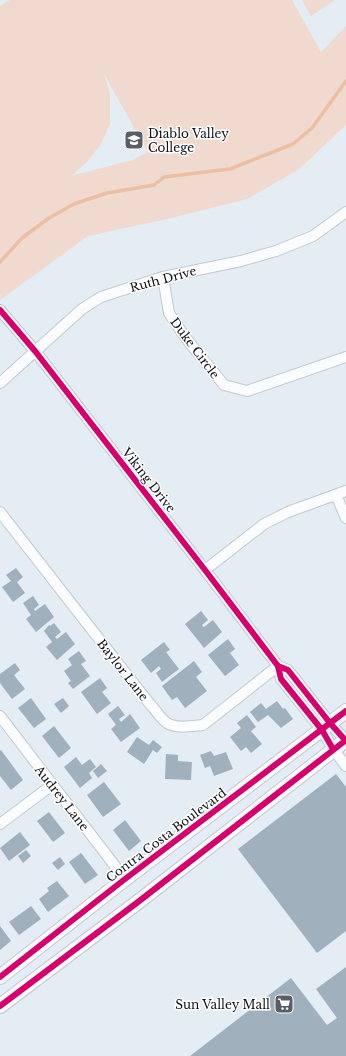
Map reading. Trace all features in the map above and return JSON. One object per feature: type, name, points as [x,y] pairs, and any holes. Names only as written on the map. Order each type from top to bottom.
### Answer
[{"type":"main road","name":"Contra Costa Boulevard","points":[[0,977],[346,711]]},
{"type":"main road","points":[[0,1006],[138,902],[346,740]]},
{"type":"street","name":"Ruth Drive","points":[[0,384],[82,309],[101,297],[163,276],[241,261],[276,251],[313,236],[346,212]]},
{"type":"street","name":"Duke Circle","points":[[163,276],[169,313],[185,337],[224,385],[247,391],[346,357]]},
{"type":"street","name":"Viking Drive","points":[[0,310],[35,351],[278,666],[288,670],[326,726],[333,749]]},
{"type":"street","points":[[205,570],[264,524],[288,512],[346,492]]},
{"type":"street","points":[[336,495],[346,518]]},
{"type":"street","name":"Baylor Lane","points":[[0,512],[149,704],[167,723],[188,727],[203,724],[278,666]]},
{"type":"street","name":"Audrey Lane","points":[[0,716],[126,879]]},
{"type":"street","name":"Viking Drive","points":[[326,726],[346,740]]},
{"type":"street","points":[[333,749],[346,766]]},
{"type":"street","points":[[0,824],[52,785]]},
{"type":"shaded area","name":"Diablo Valley College","points":[[10,0],[292,0],[321,52],[346,26],[346,125],[298,170],[247,199],[167,219],[88,236],[0,300],[0,6]],"holes":[[[104,74],[148,152],[133,160],[71,176],[87,162],[101,144],[110,124],[110,94]]]},
{"type":"shaded area","points":[[302,0],[335,0],[311,16]]},
{"type":"building","points":[[16,568],[23,577],[17,582],[25,593],[13,602],[2,587],[11,581],[6,575]]},
{"type":"building","points":[[33,596],[39,605],[34,609],[35,611],[45,604],[54,617],[36,632],[26,619],[31,615],[23,603]]},
{"type":"building","points":[[201,611],[208,620],[202,625],[204,627],[213,620],[222,632],[204,648],[185,624]]},
{"type":"building","points":[[54,623],[61,632],[55,637],[57,639],[66,632],[75,644],[57,660],[46,647],[52,642],[44,631],[49,625],[50,626]]},
{"type":"building","points":[[228,639],[235,649],[230,653],[239,665],[225,676],[208,655]]},
{"type":"building","points":[[164,642],[170,650],[166,652],[179,669],[162,682],[156,673],[161,669],[159,666],[151,673],[141,660]]},
{"type":"building","points":[[79,651],[86,661],[81,664],[90,676],[73,689],[68,683],[71,681],[64,671],[72,665],[68,659]]},
{"type":"building","points":[[194,661],[202,672],[196,677],[207,691],[185,708],[177,697],[172,700],[162,686]]},
{"type":"building","points":[[15,663],[20,670],[14,675],[25,689],[12,699],[0,683],[0,674]]},
{"type":"building","points":[[100,678],[107,688],[102,692],[111,703],[97,714],[81,692]]},
{"type":"building","points":[[31,698],[46,719],[34,728],[18,708]]},
{"type":"building","points":[[63,698],[69,706],[61,713],[54,704]]},
{"type":"building","points":[[277,701],[283,709],[285,708],[293,719],[281,728],[268,715],[258,722],[250,712],[261,703],[266,709]]},
{"type":"building","points":[[118,706],[125,715],[119,719],[121,722],[130,714],[140,728],[121,742],[111,729],[116,725],[108,714]]},
{"type":"building","points":[[247,715],[256,727],[251,731],[262,744],[251,753],[246,747],[241,751],[230,737],[241,728],[237,723]]},
{"type":"building","points":[[54,726],[71,748],[59,758],[42,736]]},
{"type":"building","points":[[137,737],[149,745],[153,740],[162,747],[157,753],[153,750],[144,764],[127,752]]},
{"type":"building","points":[[1,750],[23,780],[11,790],[0,776]]},
{"type":"building","points":[[211,751],[214,756],[226,752],[233,769],[214,776],[210,766],[205,768],[200,755]]},
{"type":"building","points":[[166,754],[178,755],[178,761],[192,762],[191,780],[165,779]]},
{"type":"building","points":[[76,757],[82,765],[90,759],[96,767],[89,773],[92,778],[80,788],[64,767]]},
{"type":"building","points":[[101,764],[107,771],[98,778],[93,771]]},
{"type":"building","points":[[336,774],[346,787],[346,931],[317,953],[238,849]]},
{"type":"building","points":[[104,782],[121,804],[103,817],[87,795]]},
{"type":"building","points":[[49,812],[65,833],[53,842],[37,821]]},
{"type":"building","points":[[125,820],[141,841],[129,851],[113,830]]},
{"type":"building","points":[[20,832],[30,845],[9,861],[0,848]]},
{"type":"building","points":[[26,850],[31,856],[23,863],[18,856]]},
{"type":"building","points":[[81,853],[98,875],[85,884],[69,862]]},
{"type":"building","points":[[60,857],[65,864],[58,870],[52,863]]},
{"type":"building","points":[[57,881],[69,896],[48,912],[39,899],[49,891],[47,888]]},
{"type":"building","points":[[31,906],[41,919],[19,935],[9,922]]},
{"type":"building","points":[[0,926],[11,941],[0,950]]},
{"type":"building","name":"Sun Valley Mall","points":[[346,967],[346,1056],[190,1056],[291,978],[327,1025],[337,1018],[316,989]]},
{"type":"waterway","points":[[0,262],[22,238],[49,218],[74,204],[107,193],[154,185],[164,177],[230,169],[293,144],[312,128],[346,81]]},
{"type":"cycle path","points":[[0,310],[35,351],[278,666],[281,679],[322,730],[333,749]]},
{"type":"cycle path","points":[[278,666],[288,670],[345,740]]},
{"type":"cycle path","points":[[0,977],[125,879],[346,711]]},
{"type":"cycle path","points":[[0,1006],[138,902],[346,740]]},
{"type":"place","name":"Diablo Valley College","points":[[134,140]]},
{"type":"place","name":"Sun Valley Mall","points":[[284,1004]]}]
